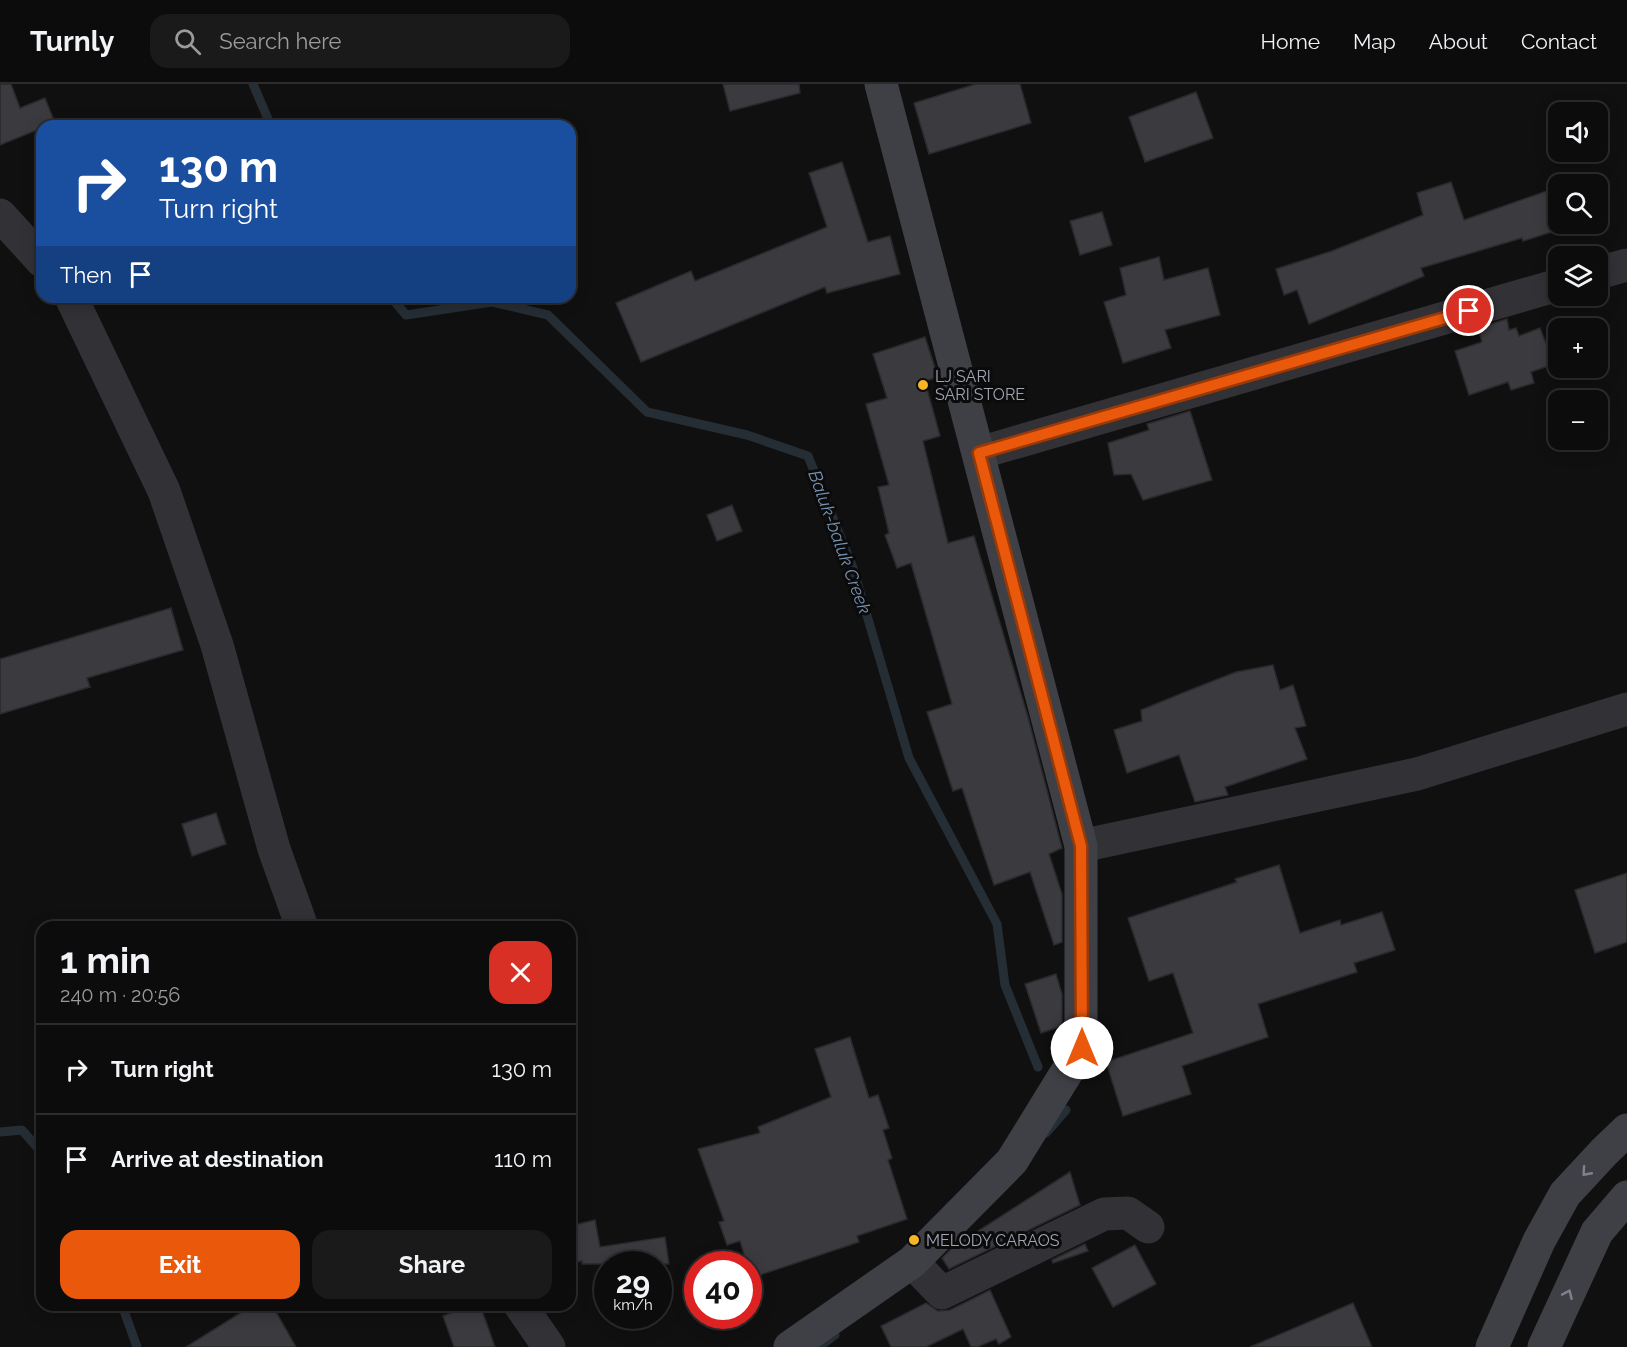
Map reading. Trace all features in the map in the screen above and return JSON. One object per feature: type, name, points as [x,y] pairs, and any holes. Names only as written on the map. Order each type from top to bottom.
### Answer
[{"type":"street","points":[[790,1347],[912,1262],[1012,1161],[1082,1048],[1081,846],[881,84]]},
{"type":"street","points":[[0,215],[36,254]]},
{"type":"street","points":[[1608,270],[1627,265]]},
{"type":"street","points":[[979,453],[1548,288]]},
{"type":"street","points":[[74,303],[164,491],[217,645],[274,849],[300,921]]},
{"type":"street","points":[[1081,846],[1417,774],[1627,709]]},
{"type":"street","points":[[1492,1347],[1539,1241],[1565,1194],[1627,1130]]},
{"type":"street","points":[[1544,1347],[1597,1233],[1627,1197]]},
{"type":"street","points":[[912,1262],[942,1293],[1104,1215],[1128,1213],[1148,1227]]},
{"type":"street","points":[[524,1311],[549,1347]]},
{"type":"building","points":[[0,84],[11,84],[20,108],[45,98],[54,120],[36,120],[36,130],[0,145]]},
{"type":"building","points":[[723,84],[799,84],[800,93],[730,111]]},
{"type":"building","points":[[976,84],[1020,84],[1031,123],[929,154],[914,103]]},
{"type":"building","points":[[1196,92],[1213,138],[1145,162],[1129,117]]},
{"type":"building","points":[[842,162],[868,242],[890,236],[900,274],[827,293],[825,287],[641,362],[616,303],[691,271],[695,281],[827,227],[809,173]]},
{"type":"building","points":[[1451,182],[1464,220],[1548,191],[1548,233],[1523,241],[1522,238],[1421,268],[1424,276],[1309,324],[1297,290],[1284,295],[1276,269],[1332,251],[1423,215],[1417,193]]},
{"type":"building","points":[[1102,212],[1112,245],[1080,255],[1070,221]]},
{"type":"building","points":[[1159,257],[1164,280],[1208,268],[1220,315],[1165,330],[1171,348],[1123,363],[1104,302],[1126,295],[1120,268]]},
{"type":"building","points":[[1507,319],[1509,330],[1516,328],[1519,336],[1540,328],[1548,349],[1548,366],[1531,372],[1534,383],[1511,390],[1508,382],[1469,395],[1455,351],[1482,342],[1478,328]]},
{"type":"building","points":[[925,337],[938,377],[925,381],[940,436],[923,441],[948,543],[974,536],[1028,717],[1062,848],[1049,854],[1062,894],[1062,942],[1054,945],[1030,872],[994,885],[962,788],[953,791],[927,712],[952,704],[911,563],[897,568],[885,535],[889,533],[878,487],[889,485],[866,404],[887,398],[873,354]]},
{"type":"building","points":[[1190,411],[1212,480],[1143,500],[1131,474],[1114,475],[1108,443],[1149,430],[1147,424]]},
{"type":"building","points":[[732,505],[742,531],[717,541],[707,515]]},
{"type":"building","points":[[171,608],[183,650],[87,678],[90,687],[0,714],[0,659]]},
{"type":"building","points":[[1273,665],[1280,690],[1293,685],[1306,726],[1295,728],[1307,759],[1225,787],[1228,795],[1195,802],[1179,755],[1127,773],[1114,730],[1142,721],[1141,710],[1236,672]]},
{"type":"building","points":[[216,813],[226,844],[192,856],[182,824]]},
{"type":"building","points":[[1279,865],[1300,933],[1340,920],[1341,925],[1382,912],[1395,950],[1354,963],[1357,972],[1258,1004],[1268,1037],[1182,1066],[1191,1094],[1123,1116],[1106,1062],[1193,1033],[1173,973],[1149,981],[1128,918],[1237,882],[1235,879]]},
{"type":"building","points":[[1627,873],[1627,942],[1595,953],[1575,890]]},
{"type":"building","points":[[1056,974],[1062,994],[1062,1026],[1041,1033],[1025,984]]},
{"type":"building","points":[[850,1037],[869,1098],[878,1095],[889,1128],[883,1130],[892,1158],[888,1160],[907,1219],[857,1236],[859,1242],[762,1274],[762,1251],[743,1251],[740,1241],[727,1245],[719,1222],[724,1221],[698,1149],[760,1133],[758,1127],[831,1097],[815,1049]]},
{"type":"building","points":[[1070,1172],[1080,1205],[949,1269],[942,1258],[953,1247]]},
{"type":"building","points":[[595,1220],[600,1247],[665,1237],[667,1251],[594,1251],[594,1264],[576,1262],[576,1225]]},
{"type":"building","points":[[1085,1244],[1088,1251],[1053,1263],[1052,1260]]},
{"type":"building","points":[[1135,1245],[1156,1284],[1113,1307],[1092,1268]]},
{"type":"building","points":[[990,1290],[1011,1337],[999,1344],[996,1339],[977,1347],[971,1347],[963,1329],[926,1347],[891,1347],[881,1326],[926,1303],[938,1311],[950,1310]]},
{"type":"building","points":[[1353,1303],[1372,1347],[1250,1347]]},
{"type":"building","points":[[243,1311],[275,1311],[296,1347],[186,1347]]},
{"type":"building","points":[[456,1311],[482,1311],[495,1347],[454,1347],[443,1316]]},
{"type":"waterway","name":"Baluk-baluk Creek","points":[[253,84],[268,120]]},
{"type":"waterway","name":"Baluk-baluk Creek","points":[[396,303],[406,315],[485,303]]},
{"type":"waterway","name":"Baluk-baluk Creek","points":[[496,303],[548,315],[647,412],[747,435],[808,456],[853,568],[909,758],[997,924],[1005,985],[1038,1067]]},
{"type":"waterway","points":[[1046,1133],[1066,1110]]},
{"type":"waterway","points":[[0,1132],[22,1130],[36,1146]]},
{"type":"waterway","points":[[124,1311],[137,1347]]},
{"type":"waterway","points":[[819,1347],[835,1335]]},
{"type":"place","name":"LJ SARI SARI STORE","points":[[923,385]]},
{"type":"place","name":"MELODY CARAOS","points":[[914,1240]]},
{"type":"route","points":[[1082,1048],[1081,846],[979,453],[1469,311]]}]
